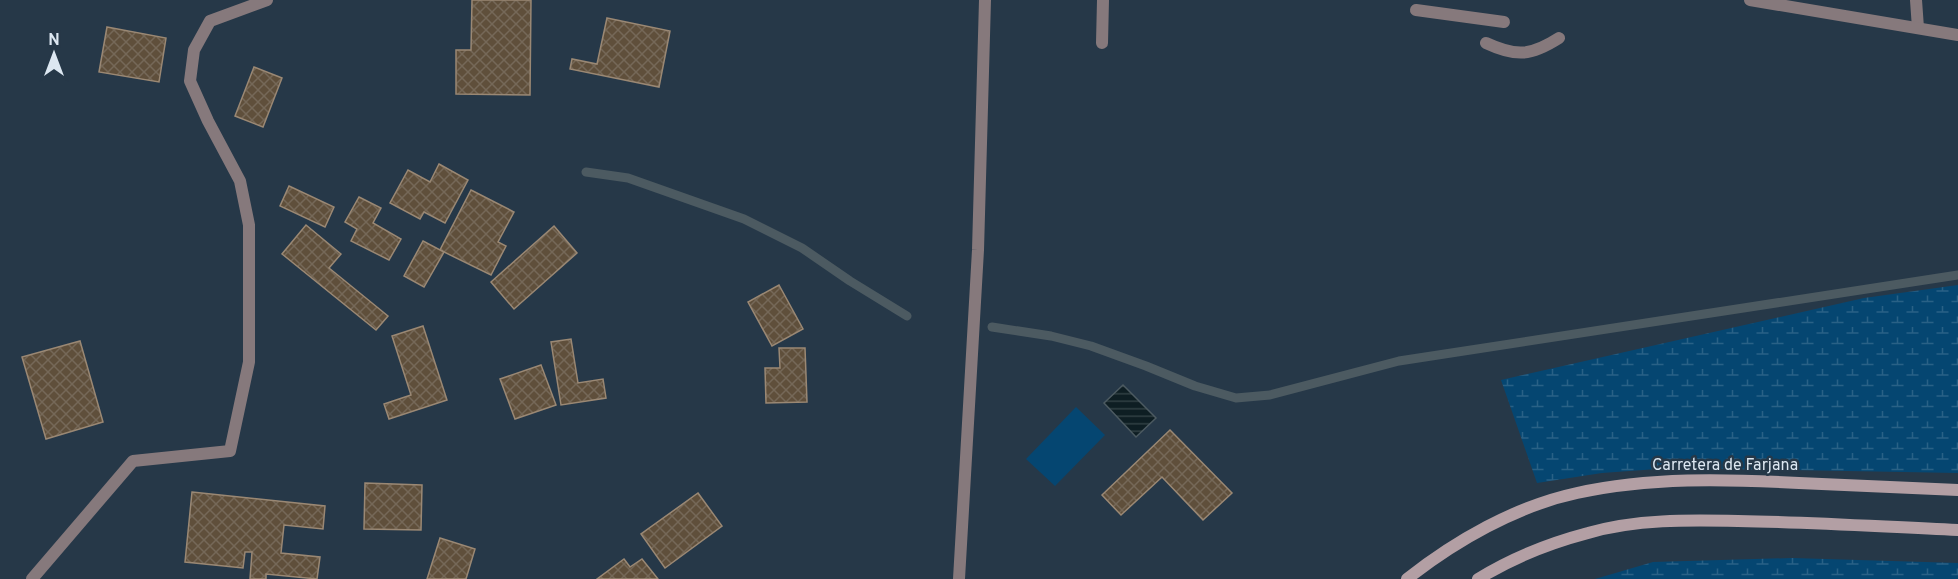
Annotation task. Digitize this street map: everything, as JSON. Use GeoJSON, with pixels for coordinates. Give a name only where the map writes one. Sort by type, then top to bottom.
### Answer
{"type":"FeatureCollection","features":[{"type":"Feature","properties":{"kind":"main road","name":"Carretera de Farjana"},"geometry":{"type":"LineString","coordinates":[[1407,579],[1471,535],[1516,514],[1575,493],[1638,483],[1704,480],[1958,490]]}},
{"type":"Feature","properties":{"kind":"main road"},"geometry":{"type":"LineString","coordinates":[[1478,579],[1540,548],[1589,532],[1640,523],[1778,522],[1958,530]]}},
{"type":"Feature","properties":{"kind":"street"},"geometry":{"type":"LineString","coordinates":[[32,579],[133,461],[230,451],[249,362],[249,225],[240,181],[190,81],[194,50],[210,21],[267,0]]}},
{"type":"Feature","properties":{"kind":"street"},"geometry":{"type":"LineString","coordinates":[[959,579],[978,250],[986,0]]}},
{"type":"Feature","properties":{"kind":"street"},"geometry":{"type":"LineString","coordinates":[[1102,43],[1103,0]]}},
{"type":"Feature","properties":{"kind":"street"},"geometry":{"type":"LineString","coordinates":[[1750,0],[1958,35]]}},
{"type":"Feature","properties":{"kind":"street"},"geometry":{"type":"LineString","coordinates":[[1916,0],[1918,28]]}},
{"type":"Feature","properties":{"kind":"street"},"geometry":{"type":"LineString","coordinates":[[1416,10],[1504,22]]}},
{"type":"Feature","properties":{"kind":"street"},"geometry":{"type":"LineString","coordinates":[[1486,43],[1504,51],[1523,53],[1543,49],[1559,38]]}},
{"type":"Feature","properties":{"kind":"green space"},"geometry":{"type":"Polygon","coordinates":[[[1958,285],[1958,473],[1671,468],[1602,473],[1537,483],[1501,380],[1864,298],[1958,285]]]}},
{"type":"Feature","properties":{"kind":"green space"},"geometry":{"type":"Polygon","coordinates":[[[1076,407],[1105,435],[1055,486],[1026,459],[1076,407]]]}},
{"type":"Feature","properties":{"kind":"green space"},"geometry":{"type":"Polygon","coordinates":[[[1792,558],[1958,563],[1958,579],[1595,579],[1653,562],[1792,558]]]}},
{"type":"Feature","properties":{"kind":"shaded area"},"geometry":{"type":"Polygon","coordinates":[[[1123,385],[1156,418],[1136,437],[1104,403],[1123,385]]]}},
{"type":"Feature","properties":{"kind":"building"},"geometry":{"type":"Polygon","coordinates":[[[472,0],[531,0],[530,95],[456,94],[456,50],[471,50],[472,0]]]}},
{"type":"Feature","properties":{"kind":"building"},"geometry":{"type":"Polygon","coordinates":[[[607,18],[670,31],[659,87],[570,69],[572,59],[597,64],[607,18]]]}},
{"type":"Feature","properties":{"kind":"building"},"geometry":{"type":"Polygon","coordinates":[[[107,27],[166,38],[159,82],[99,72],[107,27]]]}},
{"type":"Feature","properties":{"kind":"building"},"geometry":{"type":"Polygon","coordinates":[[[254,67],[282,78],[263,127],[235,116],[254,67]]]}},
{"type":"Feature","properties":{"kind":"building"},"geometry":{"type":"Polygon","coordinates":[[[439,164],[468,180],[445,223],[424,212],[420,219],[390,203],[408,170],[430,182],[439,164]]]}},
{"type":"Feature","properties":{"kind":"building"},"geometry":{"type":"Polygon","coordinates":[[[289,186],[334,207],[325,227],[280,206],[289,186]]]}},
{"type":"Feature","properties":{"kind":"building"},"geometry":{"type":"Polygon","coordinates":[[[471,190],[514,212],[498,242],[506,246],[491,275],[440,250],[471,190]]]}},
{"type":"Feature","properties":{"kind":"building"},"geometry":{"type":"Polygon","coordinates":[[[359,197],[381,208],[373,223],[401,239],[389,260],[351,241],[357,229],[345,222],[359,197]]]}},
{"type":"Feature","properties":{"kind":"building"},"geometry":{"type":"Polygon","coordinates":[[[306,225],[341,254],[329,268],[388,316],[376,330],[282,254],[306,225]]]}},
{"type":"Feature","properties":{"kind":"building"},"geometry":{"type":"Polygon","coordinates":[[[554,226],[577,253],[514,309],[491,282],[554,226]]]}},
{"type":"Feature","properties":{"kind":"building"},"geometry":{"type":"Polygon","coordinates":[[[423,241],[444,252],[424,287],[404,276],[423,241]]]}},
{"type":"Feature","properties":{"kind":"building"},"geometry":{"type":"Polygon","coordinates":[[[779,285],[803,329],[772,346],[748,302],[779,285]]]}},
{"type":"Feature","properties":{"kind":"building"},"geometry":{"type":"Polygon","coordinates":[[[423,326],[447,400],[389,419],[384,404],[411,395],[392,336],[423,326]]]}},
{"type":"Feature","properties":{"kind":"building"},"geometry":{"type":"Polygon","coordinates":[[[571,339],[578,383],[603,379],[606,398],[561,405],[551,342],[571,339]]]}},
{"type":"Feature","properties":{"kind":"building"},"geometry":{"type":"Polygon","coordinates":[[[80,341],[103,422],[46,439],[22,357],[80,341]]]}},
{"type":"Feature","properties":{"kind":"building"},"geometry":{"type":"Polygon","coordinates":[[[779,348],[805,348],[807,402],[766,403],[765,368],[780,368],[779,348]]]}},
{"type":"Feature","properties":{"kind":"building"},"geometry":{"type":"Polygon","coordinates":[[[541,365],[556,405],[515,419],[500,379],[541,365]]]}},
{"type":"Feature","properties":{"kind":"building"},"geometry":{"type":"Polygon","coordinates":[[[1170,430],[1232,493],[1203,520],[1162,477],[1121,515],[1102,495],[1170,430]]]}},
{"type":"Feature","properties":{"kind":"building"},"geometry":{"type":"Polygon","coordinates":[[[365,483],[422,485],[421,530],[364,529],[365,483]]]}},
{"type":"Feature","properties":{"kind":"building"},"geometry":{"type":"Polygon","coordinates":[[[192,492],[325,506],[323,529],[284,525],[281,553],[320,557],[317,579],[266,574],[266,579],[250,579],[252,552],[245,552],[243,568],[185,562],[192,492]]]}},
{"type":"Feature","properties":{"kind":"building"},"geometry":{"type":"Polygon","coordinates":[[[698,493],[722,526],[665,568],[641,534],[698,493]]]}},
{"type":"Feature","properties":{"kind":"building"},"geometry":{"type":"Polygon","coordinates":[[[440,538],[475,549],[466,579],[427,579],[440,538]]]}},
{"type":"Feature","properties":{"kind":"building"},"geometry":{"type":"Polygon","coordinates":[[[624,559],[630,567],[642,559],[658,579],[597,579],[624,559]]]}},
{"type":"Feature","properties":{"kind":"waterway"},"geometry":{"type":"LineString","coordinates":[[586,172],[628,178],[744,219],[802,248],[907,316]]}},
{"type":"Feature","properties":{"kind":"waterway"},"geometry":{"type":"LineString","coordinates":[[992,327],[1051,336],[1091,346],[1195,386],[1236,398],[1270,395],[1399,361],[1958,275]]}}]}
